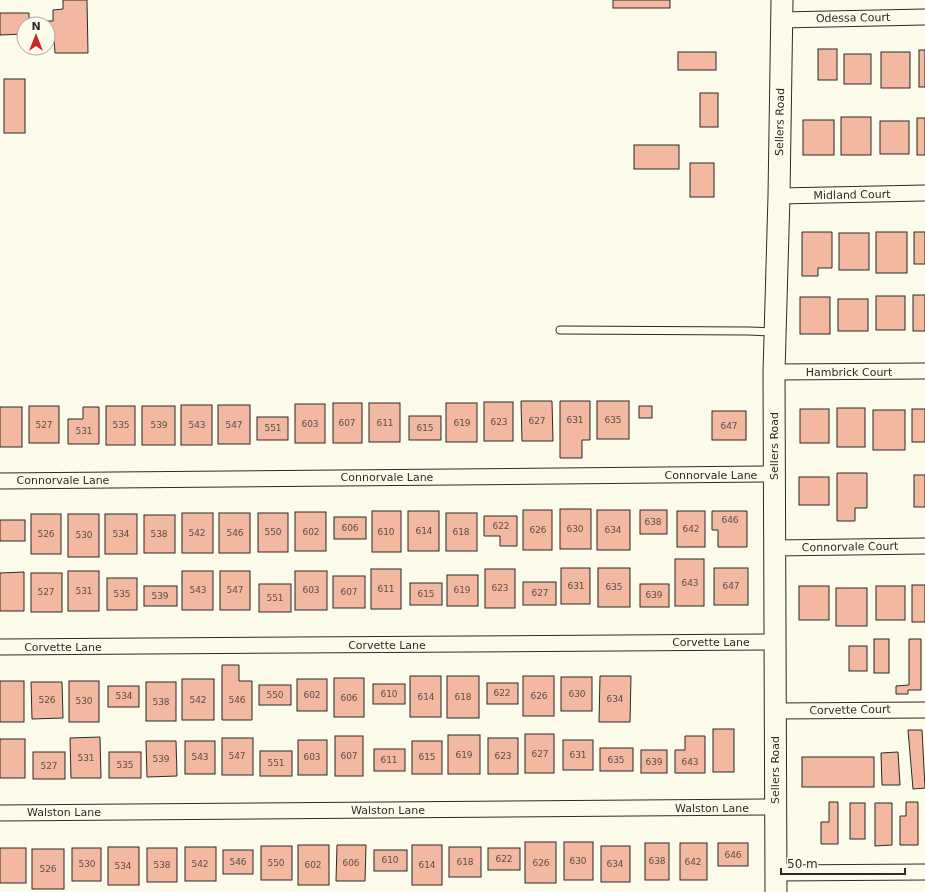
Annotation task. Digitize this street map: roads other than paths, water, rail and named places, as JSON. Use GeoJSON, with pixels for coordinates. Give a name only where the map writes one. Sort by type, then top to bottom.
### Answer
{"type":"FeatureCollection","features":[{"type":"Feature","properties":{"kind":"street","name":"Odessa Court"},"geometry":{"type":"LineString","coordinates":[[782,10],[925,17]]}},
{"type":"Feature","properties":{"kind":"street","name":"Sellers Road"},"geometry":{"type":"LineString","coordinates":[[776,883],[773,474],[782,10]]}},
{"type":"Feature","properties":{"kind":"street","name":"Midland Court"},"geometry":{"type":"LineString","coordinates":[[779,196],[925,193]]}},
{"type":"Feature","properties":{"kind":"street","name":"Hambrick Court"},"geometry":{"type":"LineString","coordinates":[[774,372],[925,371]]}},
{"type":"Feature","properties":{"kind":"street","name":"Connorvale Lane"},"geometry":{"type":"LineString","coordinates":[[0,480],[773,474]]}},
{"type":"Feature","properties":{"kind":"street","name":"Connorvale Court"},"geometry":{"type":"LineString","coordinates":[[774,548],[925,546]]}},
{"type":"Feature","properties":{"kind":"street","name":"Corvette Lane"},"geometry":{"type":"LineString","coordinates":[[0,648],[775,642]]}},
{"type":"Feature","properties":{"kind":"street","name":"Corvette Court"},"geometry":{"type":"LineString","coordinates":[[775,711],[925,710]]}},
{"type":"Feature","properties":{"kind":"street","name":"Walston Lane"},"geometry":{"type":"LineString","coordinates":[[0,813],[776,807]]}},
{"type":"Feature","properties":{"kind":"street"},"geometry":{"type":"LineString","coordinates":[[776,883],[925,872]]}},
{"type":"Feature","properties":{"kind":"lane"},"geometry":{"type":"LineString","coordinates":[[560,330],[741,330],[775,332]]}}]}
